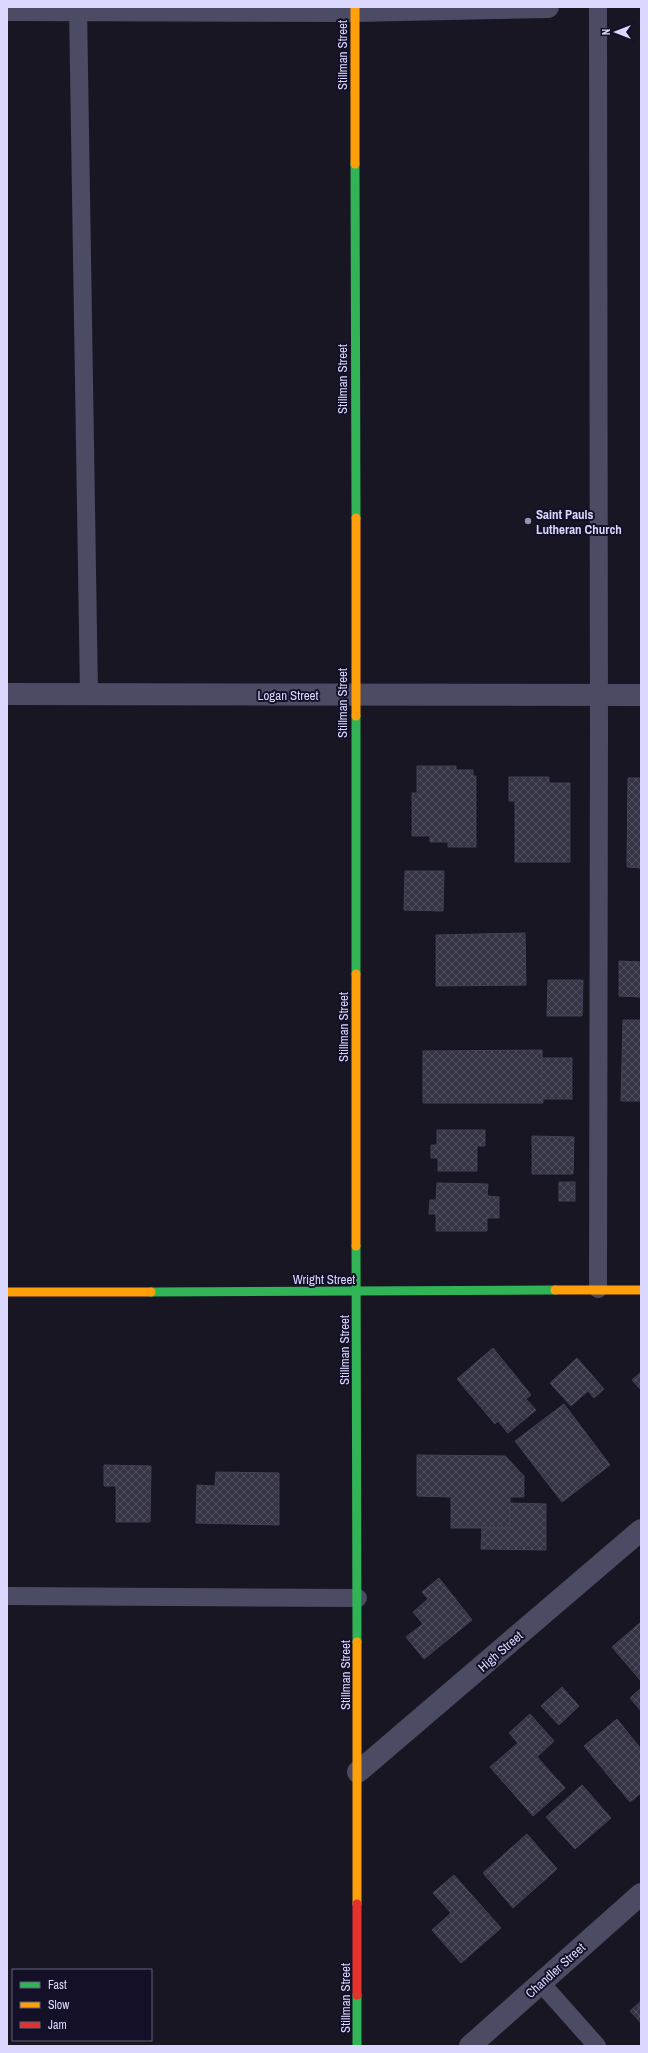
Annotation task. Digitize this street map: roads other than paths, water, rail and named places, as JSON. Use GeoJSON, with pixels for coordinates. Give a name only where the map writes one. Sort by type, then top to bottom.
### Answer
{"type":"FeatureCollection","features":[{"type":"Feature","properties":{"kind":"street"},"geometry":{"type":"LineString","coordinates":[[7,10],[548,7]]}},
{"type":"Feature","properties":{"kind":"street","name":"Stillman Street"},"geometry":{"type":"LineString","coordinates":[[355,9],[358,1292],[357,2046]]}},
{"type":"Feature","properties":{"kind":"street","name":"Logan Street"},"geometry":{"type":"LineString","coordinates":[[7,694],[641,695]]}},
{"type":"Feature","properties":{"kind":"street","name":"Wright Street"},"geometry":{"type":"LineString","coordinates":[[7,1292],[641,1290]]}},
{"type":"Feature","properties":{"kind":"street","name":"High Street"},"geometry":{"type":"LineString","coordinates":[[358,1772],[641,1530]]}},
{"type":"Feature","properties":{"kind":"street","name":"Chandler Street"},"geometry":{"type":"LineString","coordinates":[[470,2046],[641,1894]]}},
{"type":"Feature","properties":{"kind":"lane"},"geometry":{"type":"LineString","coordinates":[[598,7],[598,1289]]}},
{"type":"Feature","properties":{"kind":"lane"},"geometry":{"type":"LineString","coordinates":[[78,9],[89,694]]}},
{"type":"Feature","properties":{"kind":"lane"},"geometry":{"type":"LineString","coordinates":[[7,1596],[358,1598]]}},
{"type":"Feature","properties":{"kind":"lane"},"geometry":{"type":"LineString","coordinates":[[541,1983],[597,2046]]}},
{"type":"Feature","properties":{"kind":"place","name":"Saint Pauls Lutheran Church"},"geometry":{"type":"Point","coordinates":[528,521]}}]}
